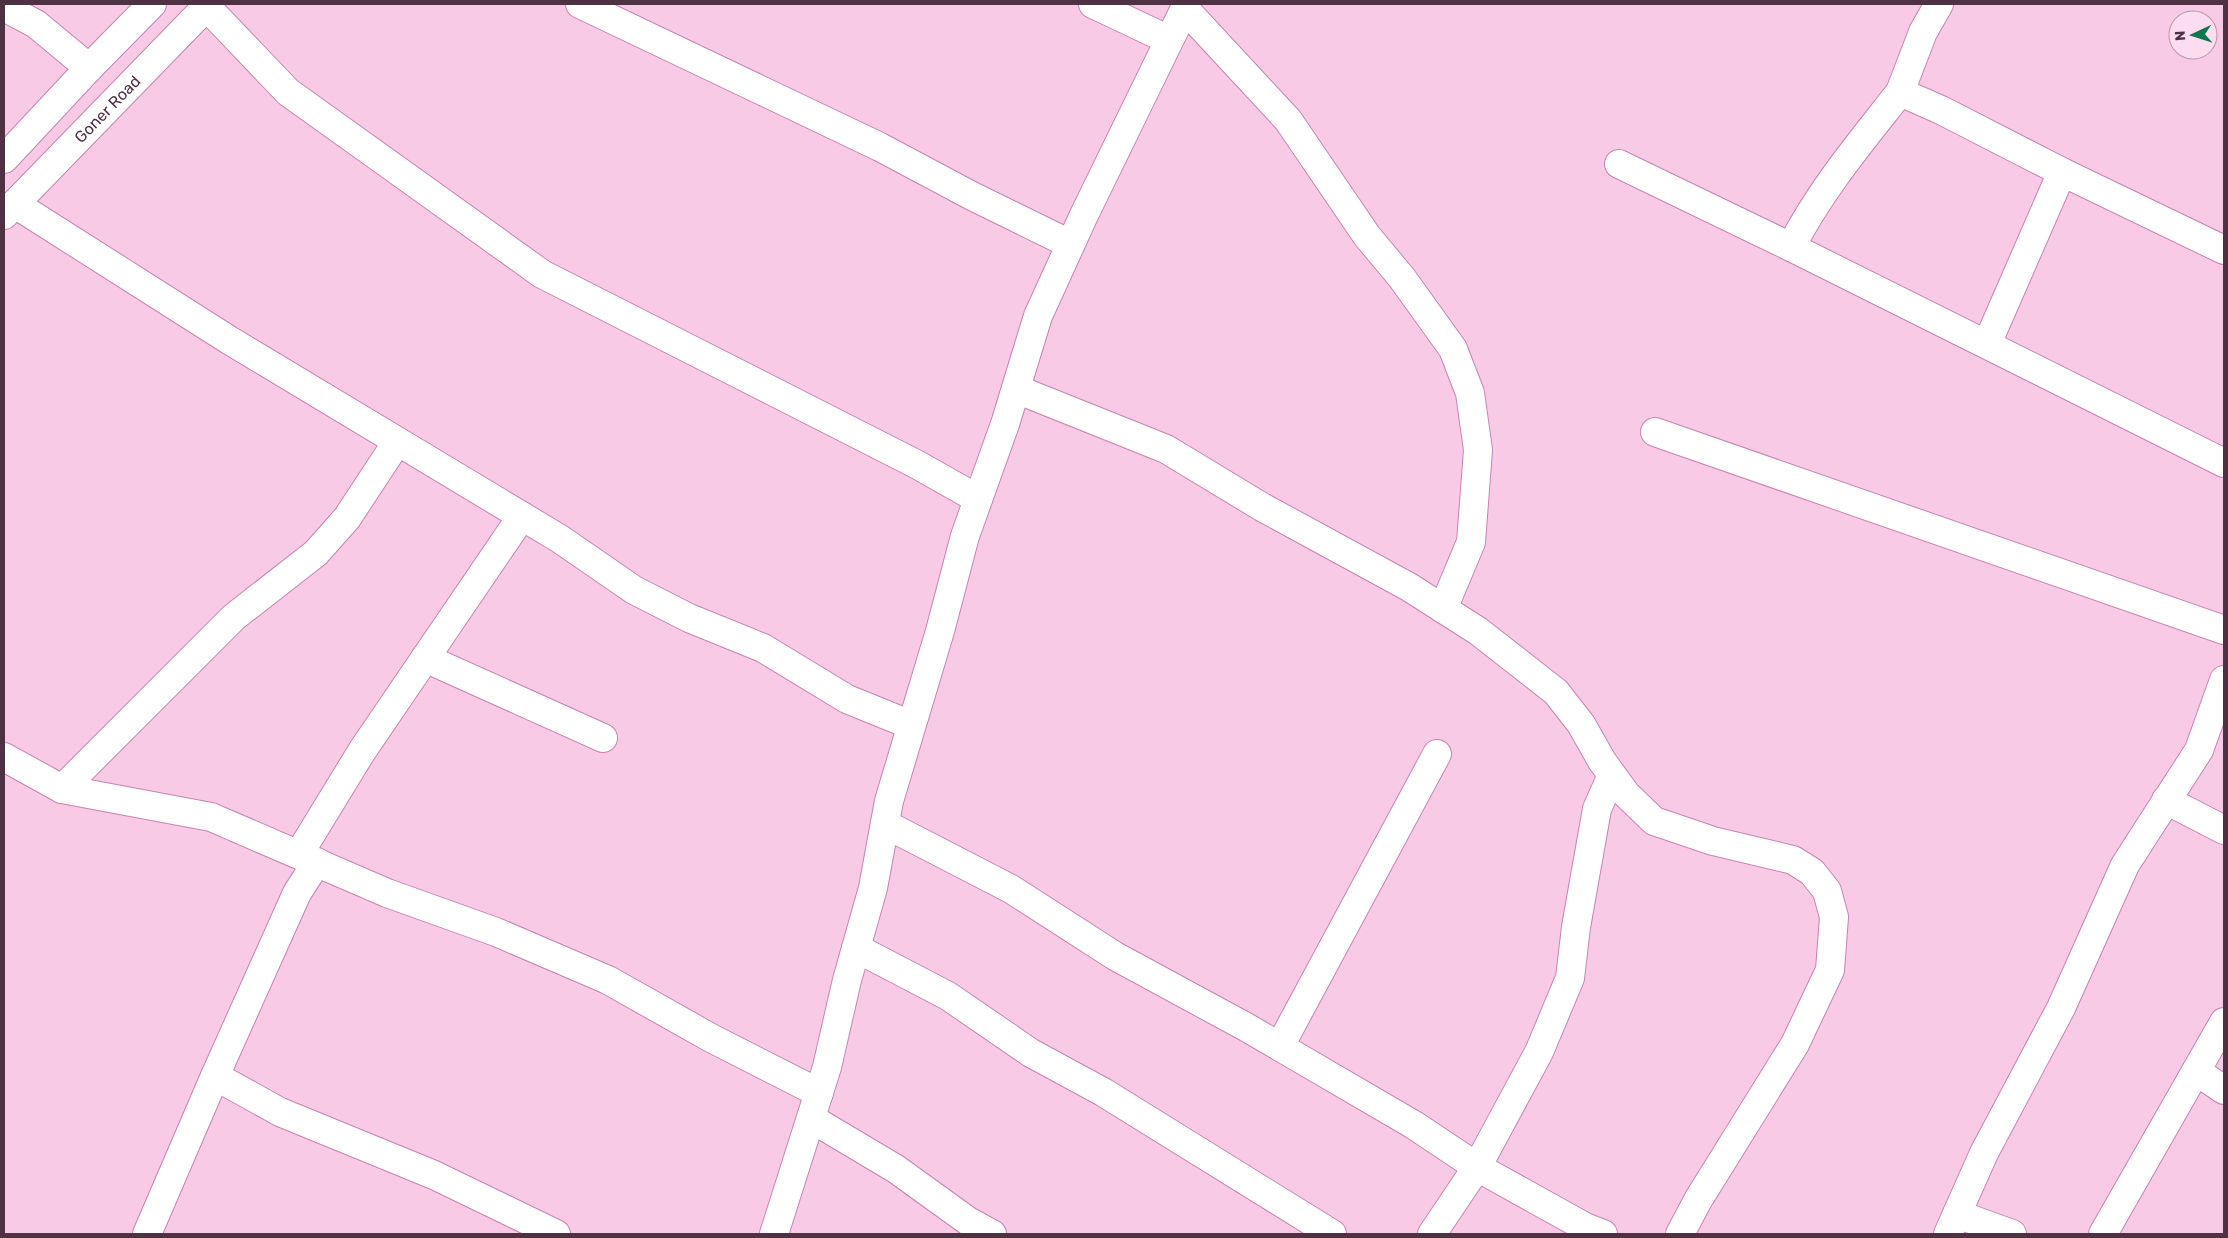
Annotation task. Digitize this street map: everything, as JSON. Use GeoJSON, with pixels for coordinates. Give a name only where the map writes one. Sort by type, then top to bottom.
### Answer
{"type":"FeatureCollection","features":[{"type":"Feature","properties":{"kind":"street"},"geometry":{"type":"LineString","coordinates":[[4,159],[152,4]]}},
{"type":"Feature","properties":{"kind":"street"},"geometry":{"type":"LineString","coordinates":[[580,4],[880,147],[972,196],[1070,244]]}},
{"type":"Feature","properties":{"kind":"street"},"geometry":{"type":"LineString","coordinates":[[1093,4],[1169,40]]}},
{"type":"Feature","properties":{"kind":"street"},"geometry":{"type":"LineString","coordinates":[[1791,247],[1825,188],[1900,92],[1923,32],[1939,4]]}},
{"type":"Feature","properties":{"kind":"street"},"geometry":{"type":"LineString","coordinates":[[207,5],[288,92],[542,274],[916,464],[978,499]]}},
{"type":"Feature","properties":{"kind":"street","name":"Goner Road"},"geometry":{"type":"LineString","coordinates":[[9,209],[207,5]]}},
{"type":"Feature","properties":{"kind":"street"},"geometry":{"type":"LineString","coordinates":[[774,1234],[816,1106],[872,888],[889,801],[940,631],[965,536],[1016,388],[1038,316],[1070,244],[1186,6],[1288,120],[1367,236],[1402,278],[1453,349],[1470,393],[1478,450],[1471,542],[1443,609]]}},
{"type":"Feature","properties":{"kind":"street"},"geometry":{"type":"LineString","coordinates":[[4,7],[36,24],[89,68]]}},
{"type":"Feature","properties":{"kind":"street"},"geometry":{"type":"LineString","coordinates":[[1900,92],[1941,110],[2062,172],[2224,250]]}},
{"type":"Feature","properties":{"kind":"street"},"geometry":{"type":"LineString","coordinates":[[1619,164],[1791,247],[2224,463]]}},
{"type":"Feature","properties":{"kind":"street"},"geometry":{"type":"LineString","coordinates":[[1987,344],[2062,172]]}},
{"type":"Feature","properties":{"kind":"street"},"geometry":{"type":"LineString","coordinates":[[9,209],[560,539],[634,590],[689,618],[763,648],[847,699],[911,725]]}},
{"type":"Feature","properties":{"kind":"street"},"geometry":{"type":"LineString","coordinates":[[1016,388],[1166,448],[1262,507],[1409,587],[1478,631],[1556,692],[1581,724],[1612,775],[1626,794],[1654,821],[1713,841],[1793,860],[1812,872],[1827,891],[1834,917],[1830,970],[1795,1044],[1698,1200],[1680,1234]]}},
{"type":"Feature","properties":{"kind":"street"},"geometry":{"type":"LineString","coordinates":[[1655,432],[2224,630]]}},
{"type":"Feature","properties":{"kind":"street"},"geometry":{"type":"LineString","coordinates":[[62,788],[234,617],[316,552],[347,518],[397,442]]}},
{"type":"Feature","properties":{"kind":"street"},"geometry":{"type":"LineString","coordinates":[[147,1234],[215,1076],[297,894],[308,858],[362,751],[522,516]]}},
{"type":"Feature","properties":{"kind":"street"},"geometry":{"type":"LineString","coordinates":[[425,658],[603,738]]}},
{"type":"Feature","properties":{"kind":"street"},"geometry":{"type":"LineString","coordinates":[[2012,1234],[1952,1224],[1984,1153],[2061,1008],[2125,865],[2199,750],[2224,680]]}},
{"type":"Feature","properties":{"kind":"street"},"geometry":{"type":"LineString","coordinates":[[1280,1046],[1437,754]]}},
{"type":"Feature","properties":{"kind":"street"},"geometry":{"type":"LineString","coordinates":[[4,757],[62,788],[211,817],[387,893],[496,932],[608,980],[711,1038],[816,1106],[896,1169],[968,1221],[992,1234]]}},
{"type":"Feature","properties":{"kind":"street"},"geometry":{"type":"LineString","coordinates":[[1432,1234],[1477,1166],[1539,1052],[1570,978],[1576,927],[1597,809],[1612,775]]}},
{"type":"Feature","properties":{"kind":"street"},"geometry":{"type":"LineString","coordinates":[[2166,800],[2224,830]]}},
{"type":"Feature","properties":{"kind":"street"},"geometry":{"type":"LineString","coordinates":[[885,824],[1011,889],[1115,956],[1280,1046],[1414,1125],[1477,1166],[1585,1227],[1603,1234]]}},
{"type":"Feature","properties":{"kind":"street"},"geometry":{"type":"LineString","coordinates":[[856,948],[948,996],[1031,1052],[1103,1092],[1332,1234]]}},
{"type":"Feature","properties":{"kind":"street"},"geometry":{"type":"LineString","coordinates":[[2103,1234],[2224,1022]]}},
{"type":"Feature","properties":{"kind":"street"},"geometry":{"type":"LineString","coordinates":[[2196,1071],[2224,1090]]}},
{"type":"Feature","properties":{"kind":"street"},"geometry":{"type":"LineString","coordinates":[[215,1076],[280,1112],[434,1175],[556,1234]]}}]}
